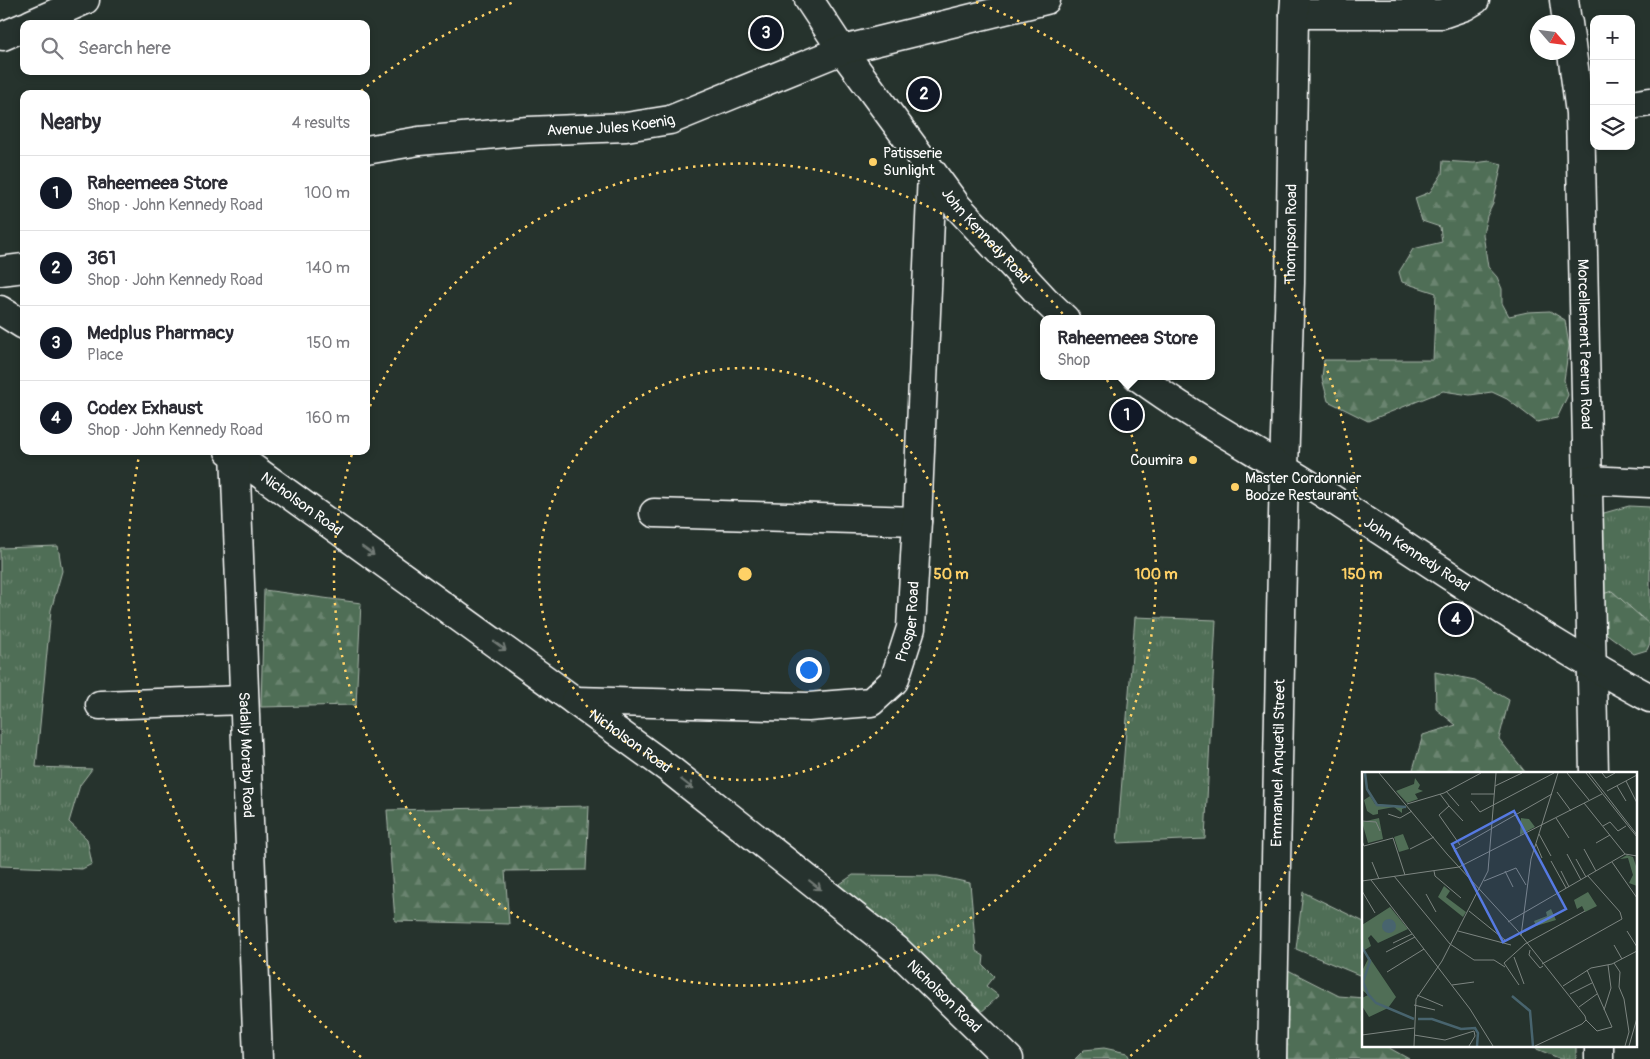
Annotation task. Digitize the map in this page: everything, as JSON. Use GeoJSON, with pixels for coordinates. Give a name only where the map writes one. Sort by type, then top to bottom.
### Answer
{"type":"FeatureCollection","features":[{"type":"Feature","properties":{"kind":"street"},"geometry":{"type":"LineString","coordinates":[[40,20],[85,0]]}},
{"type":"Feature","properties":{"kind":"street","name":"John Kennedy Road"},"geometry":{"type":"LineString","coordinates":[[809,0],[842,50],[957,206],[1046,302],[1061,315]]}},
{"type":"Feature","properties":{"kind":"street","name":"Avenue Jules Koenig"},"geometry":{"type":"LineString","coordinates":[[370,149],[419,141],[528,132],[626,127],[670,120],[842,50],[1046,0]]}},
{"type":"Feature","properties":{"kind":"street"},"geometry":{"type":"LineString","coordinates":[[1295,7],[1442,14],[1465,6],[1475,0]]}},
{"type":"Feature","properties":{"kind":"street","name":"Morcellement Peerun Road"},"geometry":{"type":"LineString","coordinates":[[1564,0],[1566,15]]}},
{"type":"Feature","properties":{"kind":"street","name":"Thompson Road"},"geometry":{"type":"LineString","coordinates":[[1284,468],[1290,283],[1295,7]]}},
{"type":"Feature","properties":{"kind":"street","name":"Morcellement Peerun Road"},"geometry":{"type":"LineString","coordinates":[[1575,59],[1587,112],[1587,480],[1594,772]]}},
{"type":"Feature","properties":{"kind":"street"},"geometry":{"type":"LineString","coordinates":[[1635,104],[1650,102]]}},
{"type":"Feature","properties":{"kind":"street","name":"Prosper Road"},"geometry":{"type":"LineString","coordinates":[[575,700],[808,707],[872,702],[894,681],[911,628],[932,173]]}},
{"type":"Feature","properties":{"kind":"street"},"geometry":{"type":"LineString","coordinates":[[0,271],[20,268]]}},
{"type":"Feature","properties":{"kind":"street"},"geometry":{"type":"LineString","coordinates":[[0,310],[20,322]]}},
{"type":"Feature","properties":{"kind":"street","name":"John Kennedy Road"},"geometry":{"type":"LineString","coordinates":[[1142,380],[1169,400],[1284,468],[1592,666],[1650,698]]}},
{"type":"Feature","properties":{"kind":"street","name":"Sadally Moraby Road"},"geometry":{"type":"LineString","coordinates":[[233,455],[258,1059]]}},
{"type":"Feature","properties":{"kind":"street","name":"Nicholson Road"},"geometry":{"type":"LineString","coordinates":[[237,455],[669,769],[897,950],[1009,1059]]}},
{"type":"Feature","properties":{"kind":"street","name":"Emmanuel Anquetil Street"},"geometry":{"type":"LineString","coordinates":[[1272,1059],[1284,468]]}},
{"type":"Feature","properties":{"kind":"street"},"geometry":{"type":"LineString","coordinates":[[1587,480],[1650,483]]}},
{"type":"Feature","properties":{"kind":"street"},"geometry":{"type":"LineString","coordinates":[[654,513],[917,521]]}},
{"type":"Feature","properties":{"kind":"street"},"geometry":{"type":"LineString","coordinates":[[100,705],[244,700]]}},
{"type":"Feature","properties":{"kind":"street"},"geometry":{"type":"LineString","coordinates":[[1599,1046],[1599,1059]]}},
{"type":"Feature","properties":{"kind":"green space"},"geometry":{"type":"Polygon","coordinates":[[[1443,161],[1474,163],[1490,161],[1502,164],[1493,204],[1487,216],[1483,234],[1488,267],[1497,277],[1502,289],[1502,303],[1509,316],[1528,312],[1550,311],[1565,320],[1569,346],[1564,380],[1568,395],[1557,418],[1537,422],[1507,399],[1492,392],[1470,395],[1443,391],[1368,421],[1328,401],[1322,378],[1324,360],[1433,360],[1436,293],[1402,282],[1399,272],[1413,249],[1442,242],[1440,227],[1422,221],[1415,198],[1430,192],[1442,174],[1443,161]]]}},
{"type":"Feature","properties":{"kind":"green space"},"geometry":{"type":"Polygon","coordinates":[[[1629,506],[1650,507],[1650,643],[1602,601],[1593,524],[1604,513],[1629,506]]]}},
{"type":"Feature","properties":{"kind":"green space"},"geometry":{"type":"Polygon","coordinates":[[[58,546],[62,571],[51,610],[36,767],[92,769],[80,785],[69,822],[87,839],[92,864],[82,869],[0,866],[0,548],[58,546]]]}},
{"type":"Feature","properties":{"kind":"green space"},"geometry":{"type":"Polygon","coordinates":[[[264,590],[361,603],[356,705],[261,707],[264,590]]]}},
{"type":"Feature","properties":{"kind":"green space"},"geometry":{"type":"Polygon","coordinates":[[[1612,591],[1650,625],[1650,643],[1647,650],[1634,654],[1596,626],[1597,596],[1612,591]]]}},
{"type":"Feature","properties":{"kind":"green space"},"geometry":{"type":"Polygon","coordinates":[[[1135,617],[1216,620],[1205,839],[1117,843],[1135,617]]]}},
{"type":"Feature","properties":{"kind":"green space"},"geometry":{"type":"Polygon","coordinates":[[[1435,672],[1475,680],[1509,700],[1499,739],[1525,772],[1412,772],[1423,735],[1456,725],[1436,709],[1435,672]]]}},
{"type":"Feature","properties":{"kind":"green space"},"geometry":{"type":"Polygon","coordinates":[[[589,806],[586,870],[505,871],[509,924],[395,921],[387,810],[589,806]]]}},
{"type":"Feature","properties":{"kind":"green space"},"geometry":{"type":"Polygon","coordinates":[[[853,875],[938,876],[970,883],[976,951],[984,956],[983,965],[994,976],[986,986],[999,996],[979,1014],[831,890],[853,875]]]}},
{"type":"Feature","properties":{"kind":"green space"},"geometry":{"type":"Polygon","coordinates":[[[1303,892],[1362,921],[1362,976],[1296,949],[1303,892]]]}},
{"type":"Feature","properties":{"kind":"green space"},"geometry":{"type":"Polygon","coordinates":[[[1286,969],[1339,996],[1362,998],[1362,1046],[1386,1046],[1409,1059],[1287,1059],[1286,969]]]}},
{"type":"Feature","properties":{"kind":"green space"},"geometry":{"type":"Polygon","coordinates":[[[1529,1046],[1576,1046],[1576,1059],[1561,1059],[1529,1046]]]}},
{"type":"Feature","properties":{"kind":"green space"},"geometry":{"type":"Polygon","coordinates":[[[1104,1048],[1127,1053],[1130,1059],[1075,1059],[1084,1050],[1104,1048]]]}},
{"type":"Feature","properties":{"kind":"place","name":"Medplus Pharmacy"},"geometry":{"type":"Point","coordinates":[766,33]}},
{"type":"Feature","properties":{"kind":"place","name":"361"},"geometry":{"type":"Point","coordinates":[924,94]}},
{"type":"Feature","properties":{"kind":"place","name":"Patisserie Sunlight"},"geometry":{"type":"Point","coordinates":[873,162]}},
{"type":"Feature","properties":{"kind":"place","name":"Raheemeea Store"},"geometry":{"type":"Point","coordinates":[1127,415]}},
{"type":"Feature","properties":{"kind":"place","name":"Coumira"},"geometry":{"type":"Point","coordinates":[1193,460]}},
{"type":"Feature","properties":{"kind":"place","name":"Master Cordonnier Booze Restaurant"},"geometry":{"type":"Point","coordinates":[1235,487]}},
{"type":"Feature","properties":{"kind":"place","name":"Codex Exhaust"},"geometry":{"type":"Point","coordinates":[1456,619]}}]}
